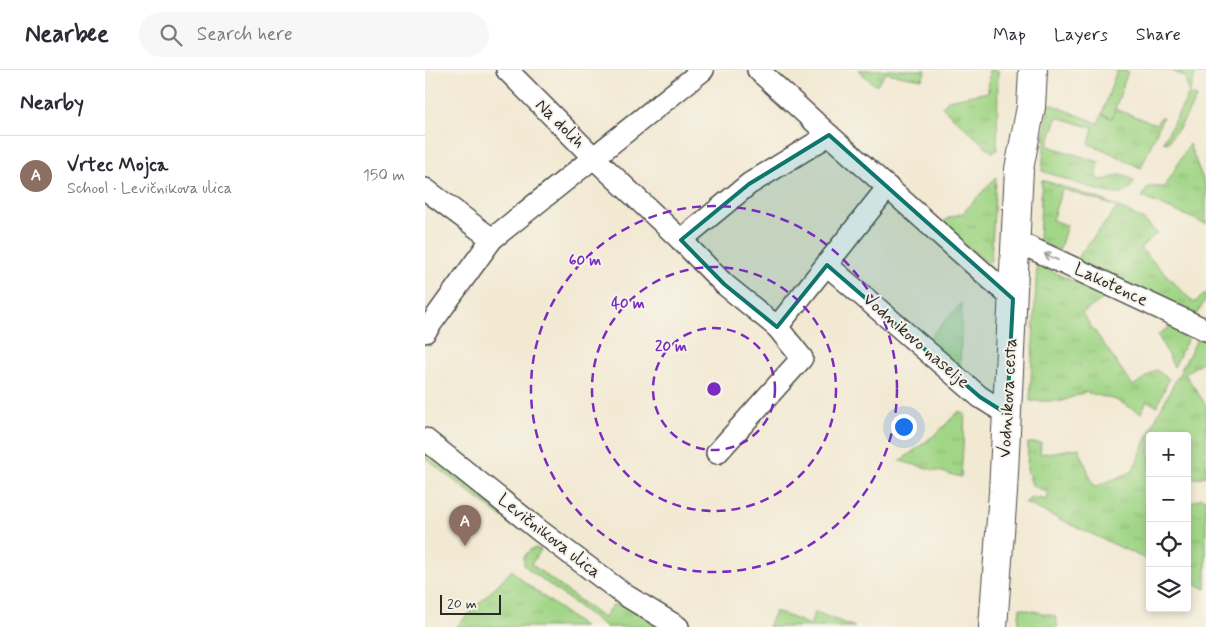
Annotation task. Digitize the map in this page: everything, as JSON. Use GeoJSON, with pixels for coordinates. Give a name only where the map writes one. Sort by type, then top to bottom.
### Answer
{"type":"FeatureCollection","features":[{"type":"Feature","properties":{"kind":"street","name":"Na dolih"},"geometry":{"type":"LineString","coordinates":[[507,70],[593,157]]}},
{"type":"Feature","properties":{"kind":"street"},"geometry":{"type":"LineString","coordinates":[[425,332],[493,239],[703,70]]}},
{"type":"Feature","properties":{"kind":"street"},"geometry":{"type":"LineString","coordinates":[[758,70],[1013,299]]}},
{"type":"Feature","properties":{"kind":"street","name":"Vodnikova cesta"},"geometry":{"type":"LineString","coordinates":[[993,627],[998,576],[1019,169],[1014,110],[1015,70]]}},
{"type":"Feature","properties":{"kind":"street","name":"Vodnikova cesta"},"geometry":{"type":"LineString","coordinates":[[1019,169],[1031,107],[1033,70]]}},
{"type":"Feature","properties":{"kind":"street"},"geometry":{"type":"LineString","coordinates":[[681,240],[749,184],[829,135]]}},
{"type":"Feature","properties":{"kind":"street"},"geometry":{"type":"LineString","coordinates":[[593,157],[681,240],[724,284],[777,327],[802,358],[717,453]]}},
{"type":"Feature","properties":{"kind":"street"},"geometry":{"type":"LineString","coordinates":[[777,327],[888,188]]}},
{"type":"Feature","properties":{"kind":"street"},"geometry":{"type":"LineString","coordinates":[[425,189],[493,239]]}},
{"type":"Feature","properties":{"kind":"street","name":"Lakotence"},"geometry":{"type":"LineString","coordinates":[[1016,241],[1206,330]]}},
{"type":"Feature","properties":{"kind":"street","name":"Vodnikovo naselje"},"geometry":{"type":"LineString","coordinates":[[827,265],[980,397],[1007,414]]}},
{"type":"Feature","properties":{"kind":"street","name":"Levičnikova ulica"},"geometry":{"type":"LineString","coordinates":[[425,439],[540,531],[625,595],[677,627]]}},
{"type":"Feature","properties":{"kind":"highlighted area"},"geometry":{"type":"Polygon","coordinates":[[[829,135],[1013,299],[1007,414],[980,397],[827,265],[777,327],[724,284],[681,240],[749,184],[829,135]]]}},
{"type":"Feature","properties":{"kind":"green space"},"geometry":{"type":"Polygon","coordinates":[[[858,70],[926,70],[922,79],[886,73],[876,86],[858,70]]]}},
{"type":"Feature","properties":{"kind":"green space"},"geometry":{"type":"Polygon","coordinates":[[[989,70],[998,70],[997,150],[992,152],[942,107],[948,100],[988,92],[989,70]]]}},
{"type":"Feature","properties":{"kind":"green space"},"geometry":{"type":"Polygon","coordinates":[[[1117,70],[1128,71],[1112,118],[1102,114],[1117,70]]]}},
{"type":"Feature","properties":{"kind":"green space"},"geometry":{"type":"Polygon","coordinates":[[[1171,70],[1197,70],[1189,94],[1185,77],[1171,70]]]}},
{"type":"Feature","properties":{"kind":"green space"},"geometry":{"type":"Polygon","coordinates":[[[1189,94],[1197,97],[1179,129],[1173,134],[1168,143],[1163,142],[1189,94]]]}},
{"type":"Feature","properties":{"kind":"green space"},"geometry":{"type":"Polygon","coordinates":[[[1048,103],[1098,123],[1102,114],[1112,118],[1115,109],[1156,124],[1163,117],[1141,168],[1089,144],[1093,128],[1057,117],[1048,146],[1099,162],[1096,179],[1104,180],[1122,174],[1134,181],[1127,191],[1121,194],[1105,192],[1042,171],[1048,103]]]}},
{"type":"Feature","properties":{"kind":"green space"},"geometry":{"type":"Polygon","coordinates":[[[1189,144],[1206,187],[1206,224],[1142,197],[1148,187],[1165,187],[1189,144]]]}},
{"type":"Feature","properties":{"kind":"green space"},"geometry":{"type":"Polygon","coordinates":[[[996,177],[991,261],[987,262],[938,227],[948,218],[963,213],[996,177]]]}},
{"type":"Feature","properties":{"kind":"green space"},"geometry":{"type":"Polygon","coordinates":[[[1042,180],[1116,206],[1062,189],[1052,220],[1067,225],[1059,251],[1039,241],[1042,180]]]}},
{"type":"Feature","properties":{"kind":"green space"},"geometry":{"type":"Polygon","coordinates":[[[1118,207],[1144,220],[1157,233],[1140,248],[1194,303],[1206,293],[1206,299],[1195,317],[1076,259],[1118,207]]]}},
{"type":"Feature","properties":{"kind":"green space"},"geometry":{"type":"Polygon","coordinates":[[[1037,264],[1106,297],[1082,313],[1133,386],[1156,370],[1169,379],[1157,406],[1147,401],[1141,413],[1116,400],[1085,392],[1062,401],[1030,401],[1037,264]]]}},
{"type":"Feature","properties":{"kind":"green space"},"geometry":{"type":"Polygon","coordinates":[[[962,303],[960,371],[926,341],[962,303]]]}},
{"type":"Feature","properties":{"kind":"green space"},"geometry":{"type":"Polygon","coordinates":[[[1176,322],[1191,332],[1174,367],[1158,335],[1176,322]]]}},
{"type":"Feature","properties":{"kind":"green space"},"geometry":{"type":"Polygon","coordinates":[[[1200,334],[1206,337],[1206,359],[1185,374],[1206,405],[1206,476],[1193,479],[1191,475],[1191,432],[1150,432],[1200,334]]]}},
{"type":"Feature","properties":{"kind":"green space"},"geometry":{"type":"Polygon","coordinates":[[[959,411],[965,414],[961,477],[900,461],[936,434],[959,411]]]}},
{"type":"Feature","properties":{"kind":"green space"},"geometry":{"type":"Polygon","coordinates":[[[1146,441],[1146,559],[1025,503],[1032,497],[1047,500],[1048,493],[1032,485],[1027,470],[1028,443],[1041,443],[1040,454],[1079,448],[1094,487],[1132,472],[1146,441]]]}},
{"type":"Feature","properties":{"kind":"green space"},"geometry":{"type":"Polygon","coordinates":[[[425,451],[505,516],[503,518],[425,458],[425,451]]]}},
{"type":"Feature","properties":{"kind":"green space"},"geometry":{"type":"Polygon","coordinates":[[[1201,498],[1206,499],[1206,589],[1191,582],[1191,502],[1201,498]]]}},
{"type":"Feature","properties":{"kind":"green space"},"geometry":{"type":"Polygon","coordinates":[[[536,548],[541,550],[531,564],[603,618],[613,605],[621,603],[661,627],[606,627],[524,565],[524,557],[530,550],[536,548]]]}},
{"type":"Feature","properties":{"kind":"green space"},"geometry":{"type":"Polygon","coordinates":[[[512,570],[523,581],[584,627],[456,627],[512,570]]]}},
{"type":"Feature","properties":{"kind":"green space"},"geometry":{"type":"Polygon","coordinates":[[[1020,608],[1055,616],[1058,627],[1018,627],[1020,608]]]}},
{"type":"Feature","properties":{"kind":"green space"},"geometry":{"type":"Polygon","coordinates":[[[775,611],[810,625],[815,612],[855,627],[768,627],[775,611]]]}},
{"type":"Feature","properties":{"kind":"place","name":"Vrtec Mojca"},"geometry":{"type":"Point","coordinates":[465,546]}}]}
